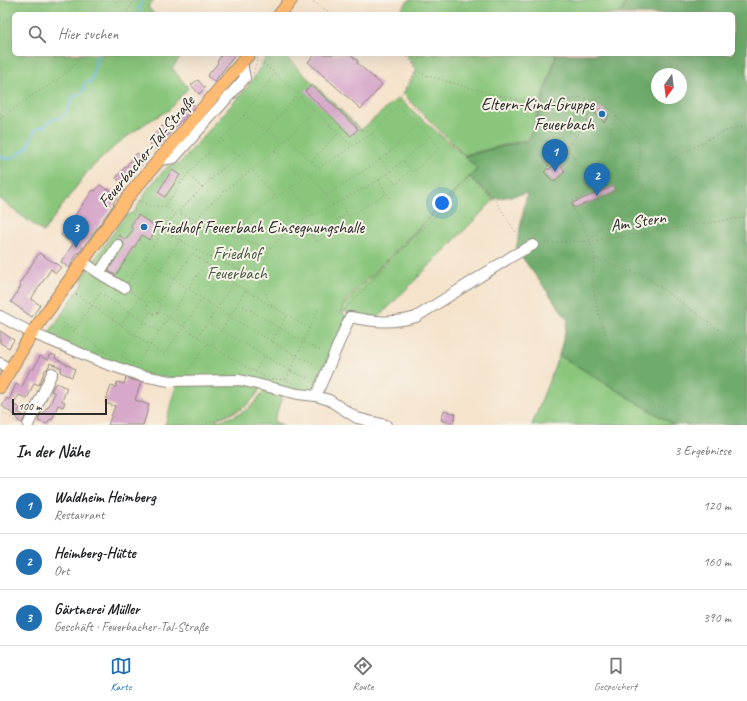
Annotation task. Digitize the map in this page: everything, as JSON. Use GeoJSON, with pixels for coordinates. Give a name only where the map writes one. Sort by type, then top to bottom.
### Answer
{"type":"FeatureCollection","features":[{"type":"Feature","properties":{"kind":"main road"},"geometry":{"type":"LineString","coordinates":[[282,12],[291,0]]}},
{"type":"Feature","properties":{"kind":"main road","name":"Feuerbacher-Tal-Straße"},"geometry":{"type":"LineString","coordinates":[[0,387],[32,333],[131,193],[250,59]]}},
{"type":"Feature","properties":{"kind":"street"},"geometry":{"type":"LineString","coordinates":[[159,160],[174,158],[245,78],[250,59]]}},
{"type":"Feature","properties":{"kind":"street"},"geometry":{"type":"LineString","coordinates":[[99,273],[118,245]]}},
{"type":"Feature","properties":{"kind":"street"},"geometry":{"type":"LineString","coordinates":[[316,396],[350,316],[376,322],[401,321],[416,317],[529,247]]}},
{"type":"Feature","properties":{"kind":"street"},"geometry":{"type":"LineString","coordinates":[[82,261],[124,288]]}},
{"type":"Feature","properties":{"kind":"street"},"geometry":{"type":"LineString","coordinates":[[0,316],[32,333],[104,363],[139,375],[169,381],[240,380],[329,400],[357,418],[386,425]]}},
{"type":"Feature","properties":{"kind":"street"},"geometry":{"type":"LineString","coordinates":[[0,363],[10,370]]}},
{"type":"Feature","properties":{"kind":"street"},"geometry":{"type":"LineString","coordinates":[[28,425],[52,373]]}},
{"type":"Feature","properties":{"kind":"path"},"geometry":{"type":"LineString","coordinates":[[14,12],[25,0]]}},
{"type":"Feature","properties":{"kind":"path"},"geometry":{"type":"LineString","coordinates":[[126,12],[135,0]]}},
{"type":"Feature","properties":{"kind":"path"},"geometry":{"type":"LineString","coordinates":[[310,0],[330,12]]}},
{"type":"Feature","properties":{"kind":"path"},"geometry":{"type":"LineString","coordinates":[[457,12],[466,0]]}},
{"type":"Feature","properties":{"kind":"path"},"geometry":{"type":"LineString","coordinates":[[680,0],[710,12]]}},
{"type":"Feature","properties":{"kind":"path"},"geometry":{"type":"LineString","coordinates":[[695,6],[696,0]]}},
{"type":"Feature","properties":{"kind":"path"},"geometry":{"type":"LineString","coordinates":[[0,25],[12,15]]}},
{"type":"Feature","properties":{"kind":"path"},"geometry":{"type":"LineString","coordinates":[[735,23],[747,28]]}},
{"type":"Feature","properties":{"kind":"path"},"geometry":{"type":"LineString","coordinates":[[0,120],[31,96],[51,84],[69,70],[82,56]]}},
{"type":"Feature","properties":{"kind":"path"},"geometry":{"type":"LineString","coordinates":[[407,56],[416,71],[428,76],[489,93],[547,106],[582,97],[596,101],[609,108],[638,139],[640,157],[638,176],[643,187]]}},
{"type":"Feature","properties":{"kind":"path"},"geometry":{"type":"LineString","coordinates":[[413,64],[422,56]]}},
{"type":"Feature","properties":{"kind":"path"},"geometry":{"type":"LineString","coordinates":[[250,59],[275,73],[352,146]]}},
{"type":"Feature","properties":{"kind":"path"},"geometry":{"type":"LineString","coordinates":[[245,78],[253,73],[250,59]]}},
{"type":"Feature","properties":{"kind":"path"},"geometry":{"type":"LineString","coordinates":[[235,236],[243,224],[265,204],[372,134],[398,106],[401,94],[416,71]]}},
{"type":"Feature","properties":{"kind":"path"},"geometry":{"type":"LineString","coordinates":[[165,206],[188,174],[244,115],[275,73]]}},
{"type":"Feature","properties":{"kind":"path"},"geometry":{"type":"LineString","coordinates":[[350,316],[344,310],[481,169],[401,94]]}},
{"type":"Feature","properties":{"kind":"path"},"geometry":{"type":"LineString","coordinates":[[148,303],[124,288],[171,219],[216,174],[266,132],[298,95]]}},
{"type":"Feature","properties":{"kind":"path"},"geometry":{"type":"LineString","coordinates":[[547,166],[566,148],[586,125],[593,105],[596,101]]}},
{"type":"Feature","properties":{"kind":"path"},"geometry":{"type":"LineString","coordinates":[[387,173],[396,184],[411,170],[413,172],[440,148],[418,124],[398,106]]}},
{"type":"Feature","properties":{"kind":"path"},"geometry":{"type":"LineString","coordinates":[[121,325],[180,240],[208,206],[222,192],[252,170],[288,138],[314,110]]}},
{"type":"Feature","properties":{"kind":"path"},"geometry":{"type":"LineString","coordinates":[[244,115],[266,132]]}},
{"type":"Feature","properties":{"kind":"path"},"geometry":{"type":"LineString","coordinates":[[597,187],[605,152],[609,142],[612,124],[617,116]]}},
{"type":"Feature","properties":{"kind":"path"},"geometry":{"type":"LineString","coordinates":[[326,196],[390,152],[418,124]]}},
{"type":"Feature","properties":{"kind":"path"},"geometry":{"type":"LineString","coordinates":[[590,241],[607,221],[674,158],[720,133],[747,124]]}},
{"type":"Feature","properties":{"kind":"path"},"geometry":{"type":"LineString","coordinates":[[268,129],[283,142]]}},
{"type":"Feature","properties":{"kind":"path"},"geometry":{"type":"LineString","coordinates":[[312,162],[338,133]]}},
{"type":"Feature","properties":{"kind":"path"},"geometry":{"type":"LineString","coordinates":[[372,134],[390,152]]}},
{"type":"Feature","properties":{"kind":"path"},"geometry":{"type":"LineString","coordinates":[[272,306],[258,275],[270,249],[290,228],[379,180],[430,137]]}},
{"type":"Feature","properties":{"kind":"path"},"geometry":{"type":"LineString","coordinates":[[288,138],[318,168]]}},
{"type":"Feature","properties":{"kind":"path"},"geometry":{"type":"LineString","coordinates":[[221,140],[238,156]]}},
{"type":"Feature","properties":{"kind":"path"},"geometry":{"type":"LineString","coordinates":[[566,148],[597,187]]}},
{"type":"Feature","properties":{"kind":"path"},"geometry":{"type":"LineString","coordinates":[[274,150],[303,178]]}},
{"type":"Feature","properties":{"kind":"path"},"geometry":{"type":"LineString","coordinates":[[380,159],[390,171]]}},
{"type":"Feature","properties":{"kind":"path"},"geometry":{"type":"LineString","coordinates":[[403,161],[411,170]]}},
{"type":"Feature","properties":{"kind":"path"},"geometry":{"type":"LineString","coordinates":[[252,170],[275,197]]}},
{"type":"Feature","properties":{"kind":"path"},"geometry":{"type":"LineString","coordinates":[[188,174],[202,188]]}},
{"type":"Feature","properties":{"kind":"path"},"geometry":{"type":"LineString","coordinates":[[309,174],[333,205]]}},
{"type":"Feature","properties":{"kind":"path"},"geometry":{"type":"LineString","coordinates":[[638,176],[597,187],[570,203],[590,241],[595,258],[592,284],[599,316],[608,341],[614,372],[629,386],[657,406],[675,412],[690,425]]}},
{"type":"Feature","properties":{"kind":"path"},"geometry":{"type":"LineString","coordinates":[[471,179],[495,200],[520,239],[529,247]]}},
{"type":"Feature","properties":{"kind":"path"},"geometry":{"type":"LineString","coordinates":[[379,180],[389,198]]}},
{"type":"Feature","properties":{"kind":"path"},"geometry":{"type":"LineString","coordinates":[[291,187],[298,197],[300,196],[313,215]]}},
{"type":"Feature","properties":{"kind":"path"},"geometry":{"type":"LineString","coordinates":[[349,216],[387,193]]}},
{"type":"Feature","properties":{"kind":"path"},"geometry":{"type":"LineString","coordinates":[[138,200],[150,206],[165,206],[176,214]]}},
{"type":"Feature","properties":{"kind":"path"},"geometry":{"type":"LineString","coordinates":[[303,220],[316,242],[351,220],[340,201]]}},
{"type":"Feature","properties":{"kind":"path"},"geometry":{"type":"LineString","coordinates":[[178,212],[270,249]]}},
{"type":"Feature","properties":{"kind":"path"},"geometry":{"type":"LineString","coordinates":[[312,235],[348,214]]}},
{"type":"Feature","properties":{"kind":"path","name":"Am Stern"},"geometry":{"type":"LineString","coordinates":[[529,247],[544,242],[590,241],[747,217]]}},
{"type":"Feature","properties":{"kind":"path"},"geometry":{"type":"LineString","coordinates":[[290,228],[297,240],[310,232]]}},
{"type":"Feature","properties":{"kind":"path"},"geometry":{"type":"LineString","coordinates":[[164,230],[210,258],[243,272],[258,275]]}},
{"type":"Feature","properties":{"kind":"path"},"geometry":{"type":"LineString","coordinates":[[159,302],[192,253],[234,283],[310,328]]}},
{"type":"Feature","properties":{"kind":"path"},"geometry":{"type":"LineString","coordinates":[[145,258],[230,317],[297,356],[315,364]]}},
{"type":"Feature","properties":{"kind":"path"},"geometry":{"type":"LineString","coordinates":[[595,258],[646,277],[722,332],[747,354]]}},
{"type":"Feature","properties":{"kind":"path"},"geometry":{"type":"LineString","coordinates":[[122,356],[137,366],[206,263]]}},
{"type":"Feature","properties":{"kind":"path"},"geometry":{"type":"LineString","coordinates":[[198,337],[234,283]]}},
{"type":"Feature","properties":{"kind":"path"},"geometry":{"type":"LineString","coordinates":[[211,345],[246,290]]}},
{"type":"Feature","properties":{"kind":"path"},"geometry":{"type":"LineString","coordinates":[[74,331],[100,293],[159,332]]}},
{"type":"Feature","properties":{"kind":"path"},"geometry":{"type":"LineString","coordinates":[[76,294],[164,355],[202,298]]}},
{"type":"Feature","properties":{"kind":"path"},"geometry":{"type":"LineString","coordinates":[[148,303],[153,300],[159,302]]}},
{"type":"Feature","properties":{"kind":"path"},"geometry":{"type":"LineString","coordinates":[[159,302],[161,307],[159,312]]}},
{"type":"Feature","properties":{"kind":"path"},"geometry":{"type":"LineString","coordinates":[[148,303],[147,309],[150,313]]}},
{"type":"Feature","properties":{"kind":"path"},"geometry":{"type":"LineString","coordinates":[[238,303],[280,329],[321,351]]}},
{"type":"Feature","properties":{"kind":"path"},"geometry":{"type":"LineString","coordinates":[[286,380],[318,309]]}},
{"type":"Feature","properties":{"kind":"path"},"geometry":{"type":"LineString","coordinates":[[150,313],[155,314],[159,312],[169,317],[207,343],[255,372],[264,357]]}},
{"type":"Feature","properties":{"kind":"path"},"geometry":{"type":"LineString","coordinates":[[119,361],[150,313]]}},
{"type":"Feature","properties":{"kind":"path"},"geometry":{"type":"LineString","coordinates":[[272,342],[287,315]]}},
{"type":"Feature","properties":{"kind":"path"},"geometry":{"type":"LineString","coordinates":[[208,322],[264,357],[307,378]]}},
{"type":"Feature","properties":{"kind":"path"},"geometry":{"type":"LineString","coordinates":[[62,323],[112,357]]}},
{"type":"Feature","properties":{"kind":"path"},"geometry":{"type":"LineString","coordinates":[[59,336],[66,325]]}},
{"type":"Feature","properties":{"kind":"path"},"geometry":{"type":"LineString","coordinates":[[187,373],[207,343]]}},
{"type":"Feature","properties":{"kind":"path"},"geometry":{"type":"LineString","coordinates":[[52,373],[64,346]]}},
{"type":"Feature","properties":{"kind":"path"},"geometry":{"type":"LineString","coordinates":[[203,425],[235,415],[259,396],[264,386]]}},
{"type":"Feature","properties":{"kind":"path"},"geometry":{"type":"LineString","coordinates":[[0,411],[22,425]]}},
{"type":"Feature","properties":{"kind":"green space"},"geometry":{"type":"Polygon","coordinates":[[[0,0],[154,0],[148,7],[152,12],[12,12],[12,56],[181,56],[172,68],[188,88],[169,110],[146,123],[117,144],[88,171],[43,232],[0,199],[0,0]]]}},
{"type":"Feature","properties":{"kind":"green space"},"geometry":{"type":"Polygon","coordinates":[[[409,0],[626,0],[621,12],[399,12],[409,0]]]}},
{"type":"Feature","properties":{"kind":"green space"},"geometry":{"type":"Polygon","coordinates":[[[627,0],[747,0],[747,425],[674,425],[559,355],[568,320],[516,249],[527,193],[495,199],[470,177],[478,169],[464,156],[530,140],[556,56],[735,56],[735,12],[622,12],[627,0]]]}},
{"type":"Feature","properties":{"kind":"green space","name":"Friedhof Feuerbach"},"geometry":{"type":"Polygon","coordinates":[[[263,56],[285,56],[361,130],[398,98],[478,168],[344,302],[341,312],[347,316],[316,394],[241,379],[170,378],[130,372],[46,337],[83,283],[82,278],[125,216],[134,212],[150,186],[168,166],[179,164],[250,84],[265,59],[263,56]]]}},
{"type":"Feature","properties":{"kind":"green space"},"geometry":{"type":"Polygon","coordinates":[[[407,56],[555,56],[529,139],[464,155],[403,94],[417,70],[407,56]]]}},
{"type":"Feature","properties":{"kind":"green space"},"geometry":{"type":"Polygon","coordinates":[[[470,177],[494,200],[376,320],[342,311],[345,303],[470,177]]]}},
{"type":"Feature","properties":{"kind":"green space"},"geometry":{"type":"Polygon","coordinates":[[[559,355],[674,425],[532,425],[559,355]]]}},
{"type":"Feature","properties":{"kind":"green space"},"geometry":{"type":"Polygon","coordinates":[[[240,382],[261,387],[257,394],[243,408],[217,418],[216,421],[233,417],[245,411],[255,402],[265,388],[283,393],[274,422],[284,425],[165,425],[177,383],[240,382]]]}},
{"type":"Feature","properties":{"kind":"building"},"geometry":{"type":"Polygon","coordinates":[[[221,56],[234,56],[214,82],[207,76],[218,63],[217,62],[221,56]]]}},
{"type":"Feature","properties":{"kind":"building"},"geometry":{"type":"Polygon","coordinates":[[[313,56],[352,56],[358,61],[357,63],[382,85],[361,109],[308,62],[313,56]]]}},
{"type":"Feature","properties":{"kind":"building"},"geometry":{"type":"Polygon","coordinates":[[[198,80],[205,88],[199,94],[191,85],[198,80]]]}},
{"type":"Feature","properties":{"kind":"building"},"geometry":{"type":"Polygon","coordinates":[[[312,85],[358,129],[351,136],[305,91],[312,85]]]}},
{"type":"Feature","properties":{"kind":"building"},"geometry":{"type":"Polygon","coordinates":[[[187,98],[195,106],[155,149],[150,144],[151,143],[149,140],[162,126],[164,127],[183,105],[183,102],[187,98]]]}},
{"type":"Feature","properties":{"kind":"building","name":"Eltern-Kind-Gruppe Feuerbach"},"geometry":{"type":"Polygon","coordinates":[[[601,107],[609,115],[604,122],[595,113],[601,107]]]}},
{"type":"Feature","properties":{"kind":"building"},"geometry":{"type":"Polygon","coordinates":[[[137,153],[145,160],[128,179],[129,181],[125,181],[123,184],[116,178],[137,153]]]}},
{"type":"Feature","properties":{"kind":"building"},"geometry":{"type":"Polygon","coordinates":[[[558,161],[565,171],[554,182],[544,172],[548,168],[549,170],[558,161]]]}},
{"type":"Feature","properties":{"kind":"building"},"geometry":{"type":"Polygon","coordinates":[[[172,170],[180,175],[165,197],[158,192],[172,170]]]}},
{"type":"Feature","properties":{"kind":"building"},"geometry":{"type":"Polygon","coordinates":[[[100,185],[119,195],[79,253],[78,252],[69,268],[61,262],[73,244],[61,235],[93,190],[95,191],[100,185]]]}},
{"type":"Feature","properties":{"kind":"building"},"geometry":{"type":"Polygon","coordinates":[[[614,186],[616,191],[574,208],[572,203],[614,186]]]}},
{"type":"Feature","properties":{"kind":"building"},"geometry":{"type":"Polygon","coordinates":[[[138,215],[158,228],[149,240],[142,235],[116,275],[108,271],[124,245],[122,240],[116,239],[119,235],[126,240],[133,229],[130,227],[138,215]]]}},
{"type":"Feature","properties":{"kind":"building"},"geometry":{"type":"Polygon","coordinates":[[[39,253],[61,267],[56,273],[51,269],[31,299],[40,305],[32,317],[11,302],[21,286],[19,284],[39,253]]]}},
{"type":"Feature","properties":{"kind":"building"},"geometry":{"type":"Polygon","coordinates":[[[0,331],[14,340],[9,348],[0,343],[0,331]]]}},
{"type":"Feature","properties":{"kind":"building"},"geometry":{"type":"Polygon","coordinates":[[[51,354],[56,356],[55,358],[75,369],[72,377],[60,372],[62,368],[50,363],[48,368],[45,370],[39,385],[34,383],[27,399],[19,395],[13,404],[20,408],[18,412],[25,416],[22,423],[17,420],[18,418],[2,406],[7,398],[9,400],[16,384],[22,387],[30,369],[33,370],[40,356],[48,360],[51,354]]]}},
{"type":"Feature","properties":{"kind":"building"},"geometry":{"type":"Polygon","coordinates":[[[126,378],[141,382],[135,400],[149,405],[143,425],[108,425],[115,406],[105,403],[111,386],[116,387],[117,382],[124,384],[126,378]]]}},
{"type":"Feature","properties":{"kind":"building"},"geometry":{"type":"Polygon","coordinates":[[[56,383],[67,388],[62,401],[65,402],[63,407],[58,405],[52,420],[50,419],[47,424],[38,421],[41,412],[44,413],[47,407],[48,408],[55,393],[51,391],[56,383]]]}},
{"type":"Feature","properties":{"kind":"building"},"geometry":{"type":"Polygon","coordinates":[[[444,410],[456,414],[453,423],[441,420],[444,410]]]}},
{"type":"Feature","properties":{"kind":"waterway"},"geometry":{"type":"LineString","coordinates":[[140,12],[139,8],[143,0]]}},
{"type":"Feature","properties":{"kind":"waterway"},"geometry":{"type":"LineString","coordinates":[[0,156],[9,159],[13,158],[28,147],[36,129],[45,126],[51,120],[62,117],[68,109],[73,97],[77,94],[81,95],[84,90],[84,84],[87,82],[92,82],[97,56]]}},
{"type":"Feature","properties":{"kind":"place","name":"Eltern-Kind-Gruppe Feuerbach"},"geometry":{"type":"Point","coordinates":[602,114]}},
{"type":"Feature","properties":{"kind":"place","name":"Waldheim Heimberg"},"geometry":{"type":"Point","coordinates":[555,172]}},
{"type":"Feature","properties":{"kind":"place","name":"Heimberg-Hütte"},"geometry":{"type":"Point","coordinates":[597,196]}},
{"type":"Feature","properties":{"kind":"place","name":"Friedhof Feuerbach Einsegnungshalle"},"geometry":{"type":"Point","coordinates":[144,227]}},
{"type":"Feature","properties":{"kind":"place","name":"Gärtnerei Müller"},"geometry":{"type":"Point","coordinates":[76,248]}}]}
